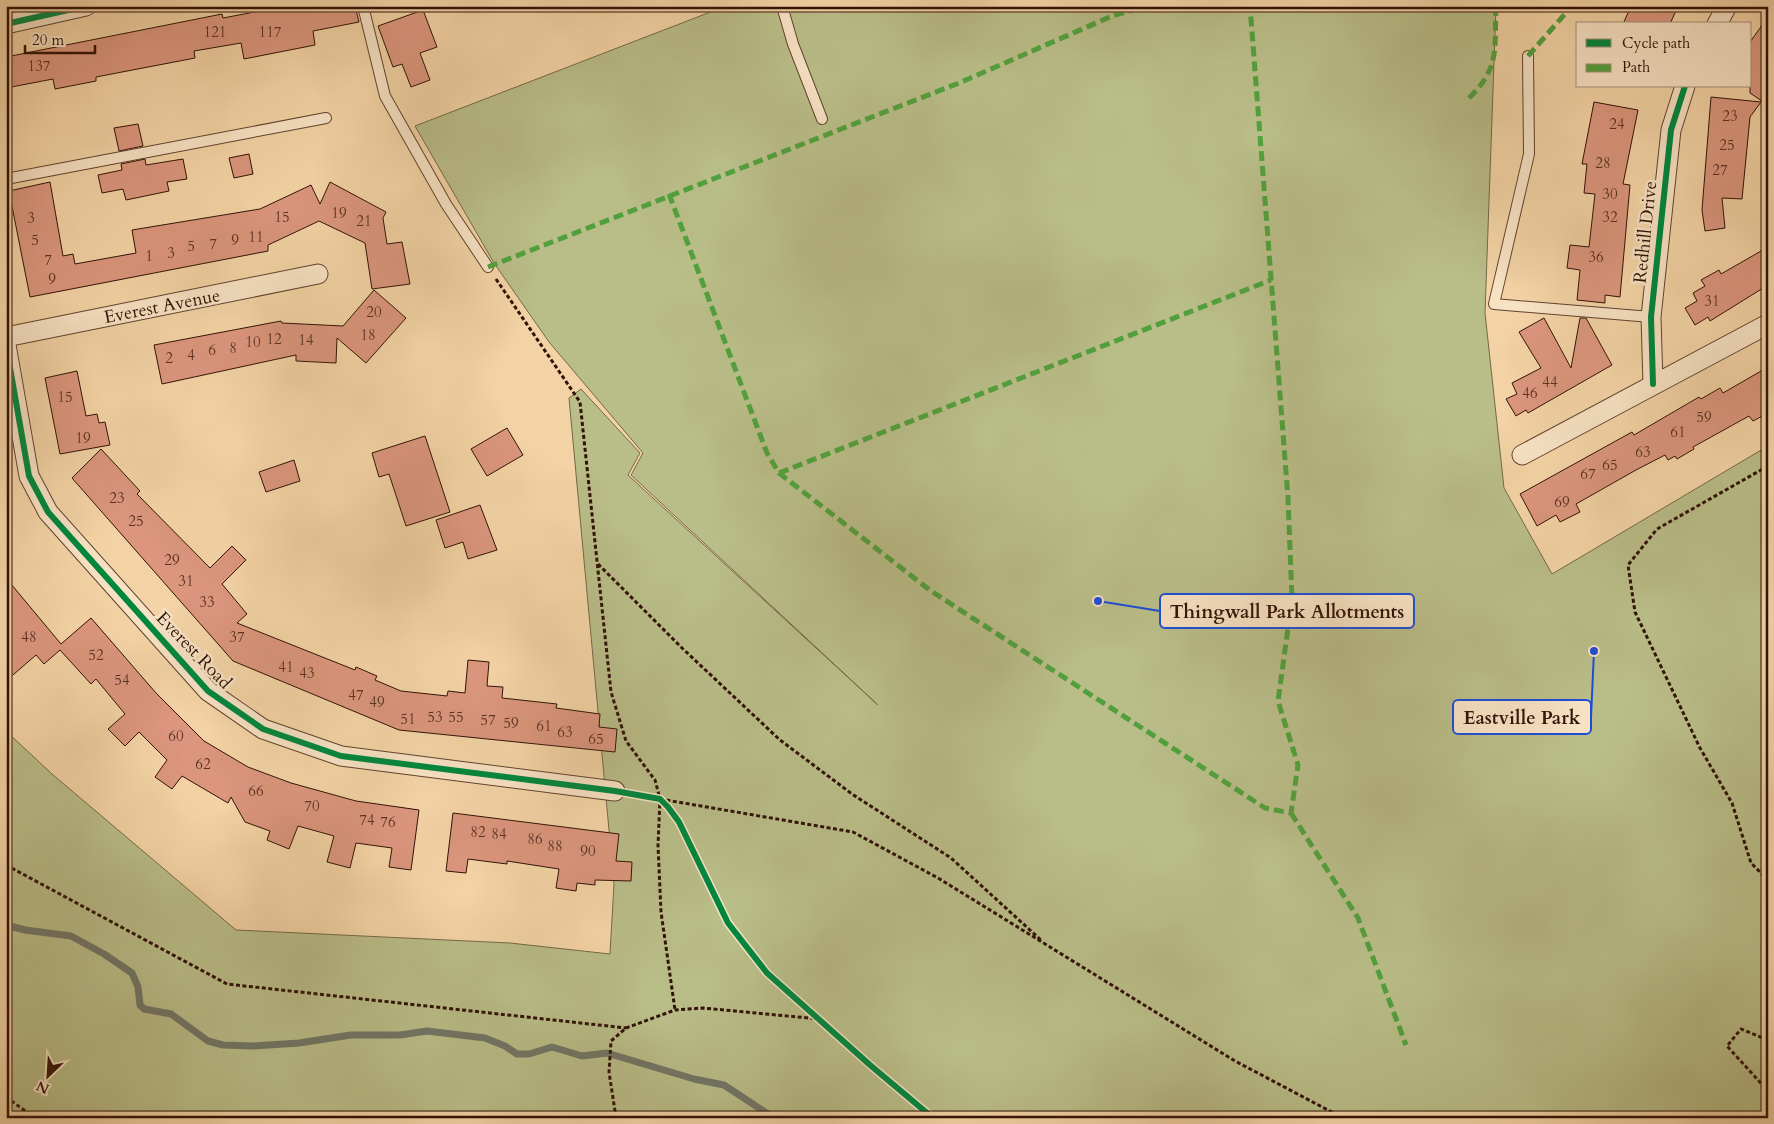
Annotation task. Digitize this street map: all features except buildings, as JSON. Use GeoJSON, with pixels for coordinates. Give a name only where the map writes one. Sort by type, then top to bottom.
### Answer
{"type":"FeatureCollection","features":[{"type":"Feature","properties":{"kind":"street"},"geometry":{"type":"LineString","coordinates":[[6,24],[86,6]]}},
{"type":"Feature","properties":{"kind":"street"},"geometry":{"type":"LineString","coordinates":[[1718,22],[1727,6]]}},
{"type":"Feature","properties":{"kind":"street","name":"Redhill Drive"},"geometry":{"type":"LineString","coordinates":[[1653,384],[1651,317],[1671,130],[1684,88]]}},
{"type":"Feature","properties":{"kind":"street","name":"Everest Avenue"},"geometry":{"type":"LineString","coordinates":[[6,338],[318,274]]}},
{"type":"Feature","properties":{"kind":"street"},"geometry":{"type":"LineString","coordinates":[[1522,456],[1653,384],[1768,324]]}},
{"type":"Feature","properties":{"kind":"street","name":"Everest Road"},"geometry":{"type":"LineString","coordinates":[[6,345],[29,476],[48,512],[208,691],[262,729],[341,756],[615,791]]}},
{"type":"Feature","properties":{"kind":"lane"},"geometry":{"type":"LineString","coordinates":[[363,6],[385,96],[446,204],[488,267]]}},
{"type":"Feature","properties":{"kind":"lane"},"geometry":{"type":"LineString","coordinates":[[782,6],[793,44],[822,119]]}},
{"type":"Feature","properties":{"kind":"lane"},"geometry":{"type":"LineString","coordinates":[[1528,56],[1529,154],[1494,304],[1651,317]]}},
{"type":"Feature","properties":{"kind":"lane"},"geometry":{"type":"LineString","coordinates":[[6,179],[326,118]]}},
{"type":"Feature","properties":{"kind":"path"},"geometry":{"type":"LineString","coordinates":[[488,267],[580,402],[611,692],[626,741],[655,780],[660,799],[658,845],[661,912],[675,1010]]}},
{"type":"Feature","properties":{"kind":"path"},"geometry":{"type":"LineString","coordinates":[[1768,466],[1657,529],[1628,565],[1635,612],[1700,748],[1732,803],[1751,863],[1768,880]]}},
{"type":"Feature","properties":{"kind":"path"},"geometry":{"type":"LineString","coordinates":[[598,564],[682,648],[780,740],[852,794],[951,858],[1047,946]]}},
{"type":"Feature","properties":{"kind":"path"},"geometry":{"type":"LineString","coordinates":[[651,798],[852,832],[938,878],[1235,1061],[1343,1118]]}},
{"type":"Feature","properties":{"kind":"path"},"geometry":{"type":"LineString","coordinates":[[660,799],[668,808]]}},
{"type":"Feature","properties":{"kind":"path"},"geometry":{"type":"LineString","coordinates":[[6,865],[227,984],[626,1028]]}},
{"type":"Feature","properties":{"kind":"path"},"geometry":{"type":"LineString","coordinates":[[613,1118],[615,1111],[609,1072],[611,1041],[626,1028],[675,1010],[703,1008],[819,1019]]}},
{"type":"Feature","properties":{"kind":"path"},"geometry":{"type":"LineString","coordinates":[[812,1012],[826,1026]]}},
{"type":"Feature","properties":{"kind":"path"},"geometry":{"type":"LineString","coordinates":[[1768,1040],[1741,1028],[1727,1046],[1768,1090]]}},
{"type":"Feature","properties":{"kind":"path"},"geometry":{"type":"LineString","coordinates":[[6,1097],[35,1118]]}},
{"type":"Feature","properties":{"kind":"green space"},"geometry":{"type":"Polygon","coordinates":[[[726,6],[1496,6],[1485,313],[1504,488],[1552,574],[1768,446],[1768,1118],[6,1118],[6,731],[52,774],[236,930],[510,943],[610,954],[614,884],[569,398],[581,389],[640,453],[628,475],[878,705],[631,475],[643,453],[549,342],[494,263],[415,126],[726,6]]]}},
{"type":"Feature","properties":{"kind":"waterway"},"geometry":{"type":"LineString","coordinates":[[6,925],[25,930],[71,936],[104,954],[132,973],[138,987],[140,1005],[144,1009],[171,1014],[208,1041],[223,1045],[253,1046],[299,1043],[351,1035],[400,1035],[427,1031],[485,1038],[505,1046],[517,1054],[529,1054],[552,1047],[582,1056],[607,1053],[694,1079],[724,1085],[774,1118]]}},
{"type":"Feature","properties":{"kind":"marked path"},"geometry":{"type":"LineString","coordinates":[[488,267],[959,83],[1112,16],[1148,6]]}},
{"type":"Feature","properties":{"kind":"marked path"},"geometry":{"type":"LineString","coordinates":[[669,194],[767,453],[779,473],[931,591],[1265,808],[1291,813],[1298,765],[1278,701],[1292,599],[1288,498],[1250,6]]}},
{"type":"Feature","properties":{"kind":"marked path"},"geometry":{"type":"LineString","coordinates":[[1469,98],[1486,76],[1494,56],[1496,6]]}},
{"type":"Feature","properties":{"kind":"marked path"},"geometry":{"type":"LineString","coordinates":[[1528,56],[1572,6]]}},
{"type":"Feature","properties":{"kind":"marked path"},"geometry":{"type":"LineString","coordinates":[[779,473],[1271,280]]}},
{"type":"Feature","properties":{"kind":"marked path"},"geometry":{"type":"LineString","coordinates":[[1291,813],[1358,918],[1406,1045]]}},
{"type":"Feature","properties":{"kind":"cycle path"},"geometry":{"type":"LineString","coordinates":[[6,24],[86,6]]}},
{"type":"Feature","properties":{"kind":"cycle path"},"geometry":{"type":"LineString","coordinates":[[1653,384],[1651,317],[1671,130],[1684,88]]}},
{"type":"Feature","properties":{"kind":"cycle path"},"geometry":{"type":"LineString","coordinates":[[6,345],[29,476],[48,512],[208,691],[263,729],[341,756],[615,791],[660,799],[679,822],[728,923],[767,973],[870,1065],[933,1118]]}},
{"type":"Feature","properties":{"kind":"place","name":"Thingwall Park Allotments"},"geometry":{"type":"Point","coordinates":[1098,601]}},
{"type":"Feature","properties":{"kind":"place","name":"Eastville Park"},"geometry":{"type":"Point","coordinates":[1594,651]}}]}
